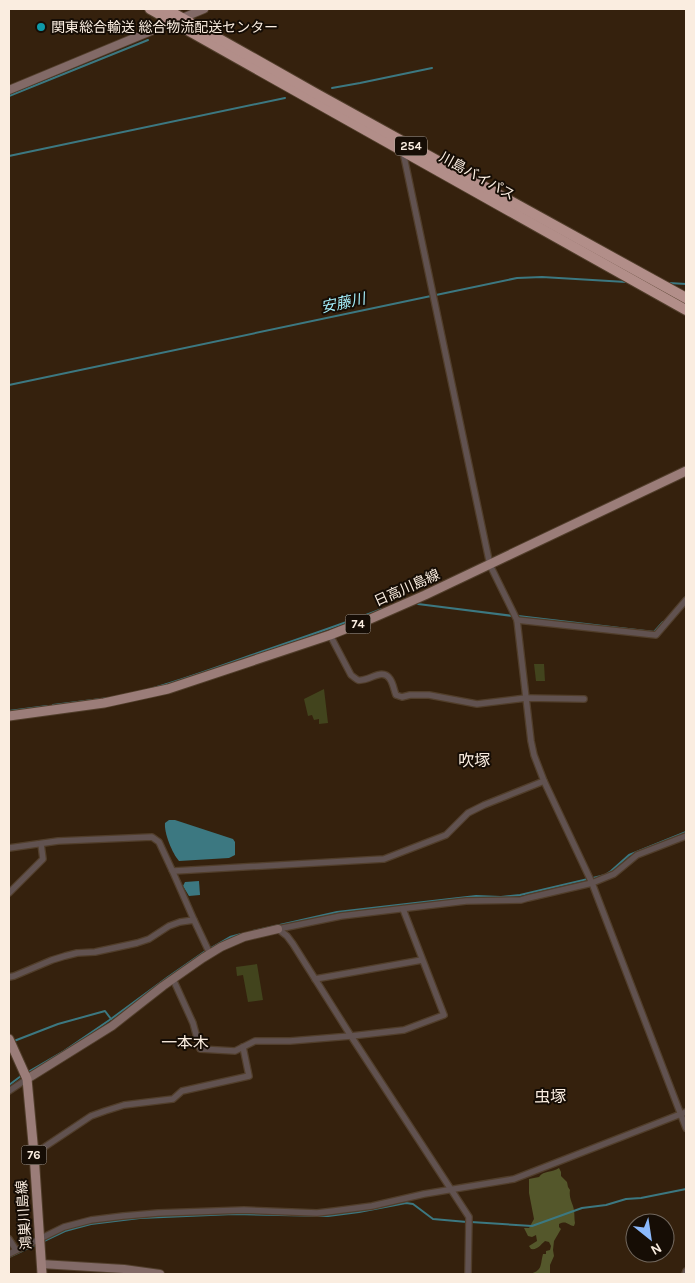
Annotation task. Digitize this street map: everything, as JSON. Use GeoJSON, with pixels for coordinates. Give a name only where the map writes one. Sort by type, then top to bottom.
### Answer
{"type":"FeatureCollection","features":[{"type":"Feature","properties":{"kind":"highway","name":"川島バイパス"},"geometry":{"type":"LineString","coordinates":[[150,9],[178,20],[315,93],[686,298]]}},
{"type":"Feature","properties":{"kind":"highway","name":"川島バイパス"},"geometry":{"type":"LineString","coordinates":[[166,9],[178,20],[686,310]]}},
{"type":"Feature","properties":{"kind":"main road","name":"日高川島線"},"geometry":{"type":"LineString","coordinates":[[9,716],[104,703],[168,689],[330,635],[490,565],[686,471]]}},
{"type":"Feature","properties":{"kind":"main road","name":"鴻巣川島線"},"geometry":{"type":"LineString","coordinates":[[9,1041],[27,1079],[42,1274]]}},
{"type":"Feature","properties":{"kind":"street"},"geometry":{"type":"LineString","coordinates":[[9,90],[204,9]]}},
{"type":"Feature","properties":{"kind":"street"},"geometry":{"type":"LineString","coordinates":[[403,150],[490,565],[517,620],[534,755],[544,781],[592,883],[683,1113],[686,1128]]}},
{"type":"Feature","properties":{"kind":"street"},"geometry":{"type":"LineString","coordinates":[[517,620],[656,635],[686,600]]}},
{"type":"Feature","properties":{"kind":"street"},"geometry":{"type":"LineString","coordinates":[[330,635],[352,675],[357,680],[364,680],[382,674],[386,675],[390,679],[396,695],[402,697],[429,695],[477,704],[526,698],[584,699]]}},
{"type":"Feature","properties":{"kind":"street"},"geometry":{"type":"LineString","coordinates":[[172,870],[384,859],[446,835],[468,813],[544,781]]}},
{"type":"Feature","properties":{"kind":"street"},"geometry":{"type":"LineString","coordinates":[[9,1091],[112,1026],[173,979],[228,943],[244,937],[341,916],[466,901],[520,900],[592,883],[614,874],[637,855],[686,836]]}},
{"type":"Feature","properties":{"kind":"street"},"geometry":{"type":"LineString","coordinates":[[9,848],[58,842],[152,837],[159,842],[210,954]]}},
{"type":"Feature","properties":{"kind":"street"},"geometry":{"type":"LineString","coordinates":[[9,893],[43,859],[42,844]]}},
{"type":"Feature","properties":{"kind":"street"},"geometry":{"type":"LineString","coordinates":[[173,979],[193,1023],[200,1049],[235,1051],[255,1041],[290,1041],[404,1030],[444,1015],[403,908]]}},
{"type":"Feature","properties":{"kind":"street"},"geometry":{"type":"LineString","coordinates":[[9,977],[71,954],[95,952],[137,943],[149,939],[169,926],[194,920]]}},
{"type":"Feature","properties":{"kind":"street"},"geometry":{"type":"LineString","coordinates":[[278,930],[287,936],[452,1189],[470,1220],[468,1274]]}},
{"type":"Feature","properties":{"kind":"street"},"geometry":{"type":"LineString","coordinates":[[314,979],[422,960]]}},
{"type":"Feature","properties":{"kind":"street"},"geometry":{"type":"LineString","coordinates":[[34,1154],[91,1116],[104,1111],[124,1105],[173,1099],[182,1091],[190,1088],[249,1076],[243,1047]]}},
{"type":"Feature","properties":{"kind":"street"},"geometry":{"type":"LineString","coordinates":[[9,1254],[64,1227],[91,1220],[166,1213],[244,1210],[317,1213],[372,1206],[424,1194],[514,1179],[683,1113]]}},
{"type":"Feature","properties":{"kind":"street"},"geometry":{"type":"LineString","coordinates":[[9,1238],[16,1250]]}},
{"type":"Feature","properties":{"kind":"street"},"geometry":{"type":"LineString","coordinates":[[41,1264],[124,1268],[160,1274]]}},
{"type":"Feature","properties":{"kind":"green space"},"geometry":{"type":"Polygon","coordinates":[[[534,664],[544,664],[545,681],[536,681],[534,664]]]}},
{"type":"Feature","properties":{"kind":"green space"},"geometry":{"type":"Polygon","coordinates":[[[324,689],[328,723],[319,724],[319,719],[314,720],[312,715],[308,716],[304,699],[324,689]]]}},
{"type":"Feature","properties":{"kind":"green space"},"geometry":{"type":"Polygon","coordinates":[[[257,964],[263,1000],[248,1002],[243,975],[237,976],[236,967],[257,964]]]}},
{"type":"Feature","properties":{"kind":"green space"},"geometry":{"type":"Polygon","coordinates":[[[559,1168],[561,1176],[567,1182],[570,1190],[575,1223],[574,1226],[565,1223],[559,1224],[561,1229],[554,1241],[554,1256],[550,1265],[550,1274],[529,1274],[539,1269],[543,1254],[550,1250],[551,1246],[549,1242],[545,1241],[535,1249],[531,1249],[529,1246],[537,1241],[536,1235],[528,1236],[524,1228],[529,1228],[534,1219],[529,1193],[529,1179],[539,1177],[543,1173],[559,1168]]]}},
{"type":"Feature","properties":{"kind":"water"},"geometry":{"type":"Polygon","coordinates":[[[169,820],[175,820],[233,839],[235,842],[235,855],[229,858],[179,861],[167,837],[165,823],[169,820]]]}},
{"type":"Feature","properties":{"kind":"water"},"geometry":{"type":"Polygon","coordinates":[[[199,881],[200,895],[189,896],[183,886],[185,882],[199,881]]]}},
{"type":"Feature","properties":{"kind":"waterway"},"geometry":{"type":"LineString","coordinates":[[9,96],[148,40]]}},
{"type":"Feature","properties":{"kind":"waterway"},"geometry":{"type":"LineString","coordinates":[[332,88],[432,68]]}},
{"type":"Feature","properties":{"kind":"waterway"},"geometry":{"type":"LineString","coordinates":[[9,156],[285,98]]}},
{"type":"Feature","properties":{"kind":"waterway","name":"安藤川"},"geometry":{"type":"LineString","coordinates":[[436,295],[517,278],[542,277],[626,282]]}},
{"type":"Feature","properties":{"kind":"waterway","name":"安藤川"},"geometry":{"type":"LineString","coordinates":[[669,283],[686,284]]}},
{"type":"Feature","properties":{"kind":"waterway","name":"安藤川"},"geometry":{"type":"LineString","coordinates":[[9,385],[431,296]]}},
{"type":"Feature","properties":{"kind":"waterway"},"geometry":{"type":"LineString","coordinates":[[418,604],[513,616]]}},
{"type":"Feature","properties":{"kind":"waterway"},"geometry":{"type":"LineString","coordinates":[[150,689],[382,609]]}},
{"type":"Feature","properties":{"kind":"waterway"},"geometry":{"type":"LineString","coordinates":[[518,616],[654,632],[663,622]]}},
{"type":"Feature","properties":{"kind":"waterway"},"geometry":{"type":"LineString","coordinates":[[53,705],[109,698]]}},
{"type":"Feature","properties":{"kind":"waterway"},"geometry":{"type":"LineString","coordinates":[[9,711],[47,706]]}},
{"type":"Feature","properties":{"kind":"waterway"},"geometry":{"type":"LineString","coordinates":[[593,878],[605,875],[629,855],[686,832]]}},
{"type":"Feature","properties":{"kind":"waterway"},"geometry":{"type":"LineString","coordinates":[[253,931],[337,912],[476,896],[501,897],[520,895],[588,879]]}},
{"type":"Feature","properties":{"kind":"waterway"},"geometry":{"type":"LineString","coordinates":[[28,1072],[64,1051],[111,1019],[204,952],[230,937],[241,934]]}},
{"type":"Feature","properties":{"kind":"waterway"},"geometry":{"type":"LineString","coordinates":[[14,1041],[58,1024],[105,1011],[111,1019]]}},
{"type":"Feature","properties":{"kind":"waterway"},"geometry":{"type":"LineString","coordinates":[[9,1085],[21,1076]]}},
{"type":"Feature","properties":{"kind":"waterway"},"geometry":{"type":"LineString","coordinates":[[471,1222],[532,1226],[582,1208],[686,1189]]}},
{"type":"Feature","properties":{"kind":"waterway"},"geometry":{"type":"LineString","coordinates":[[44,1241],[65,1231],[91,1224],[140,1218],[234,1214],[328,1216],[406,1203],[413,1204],[433,1219],[467,1222]]}},
{"type":"Feature","properties":{"kind":"waterway"},"geometry":{"type":"LineString","coordinates":[[9,1257],[37,1244]]}},
{"type":"Feature","properties":{"kind":"place","name":"関東総合輸送 総合物流配送センター"},"geometry":{"type":"Point","coordinates":[41,27]}},
{"type":"Feature","properties":{"kind":"district","name":"吹塚"},"geometry":{"type":"Point","coordinates":[474,760]}},
{"type":"Feature","properties":{"kind":"district","name":"一本木"},"geometry":{"type":"Point","coordinates":[185,1042]}},
{"type":"Feature","properties":{"kind":"district","name":"虫塚"},"geometry":{"type":"Point","coordinates":[550,1096]}}]}
